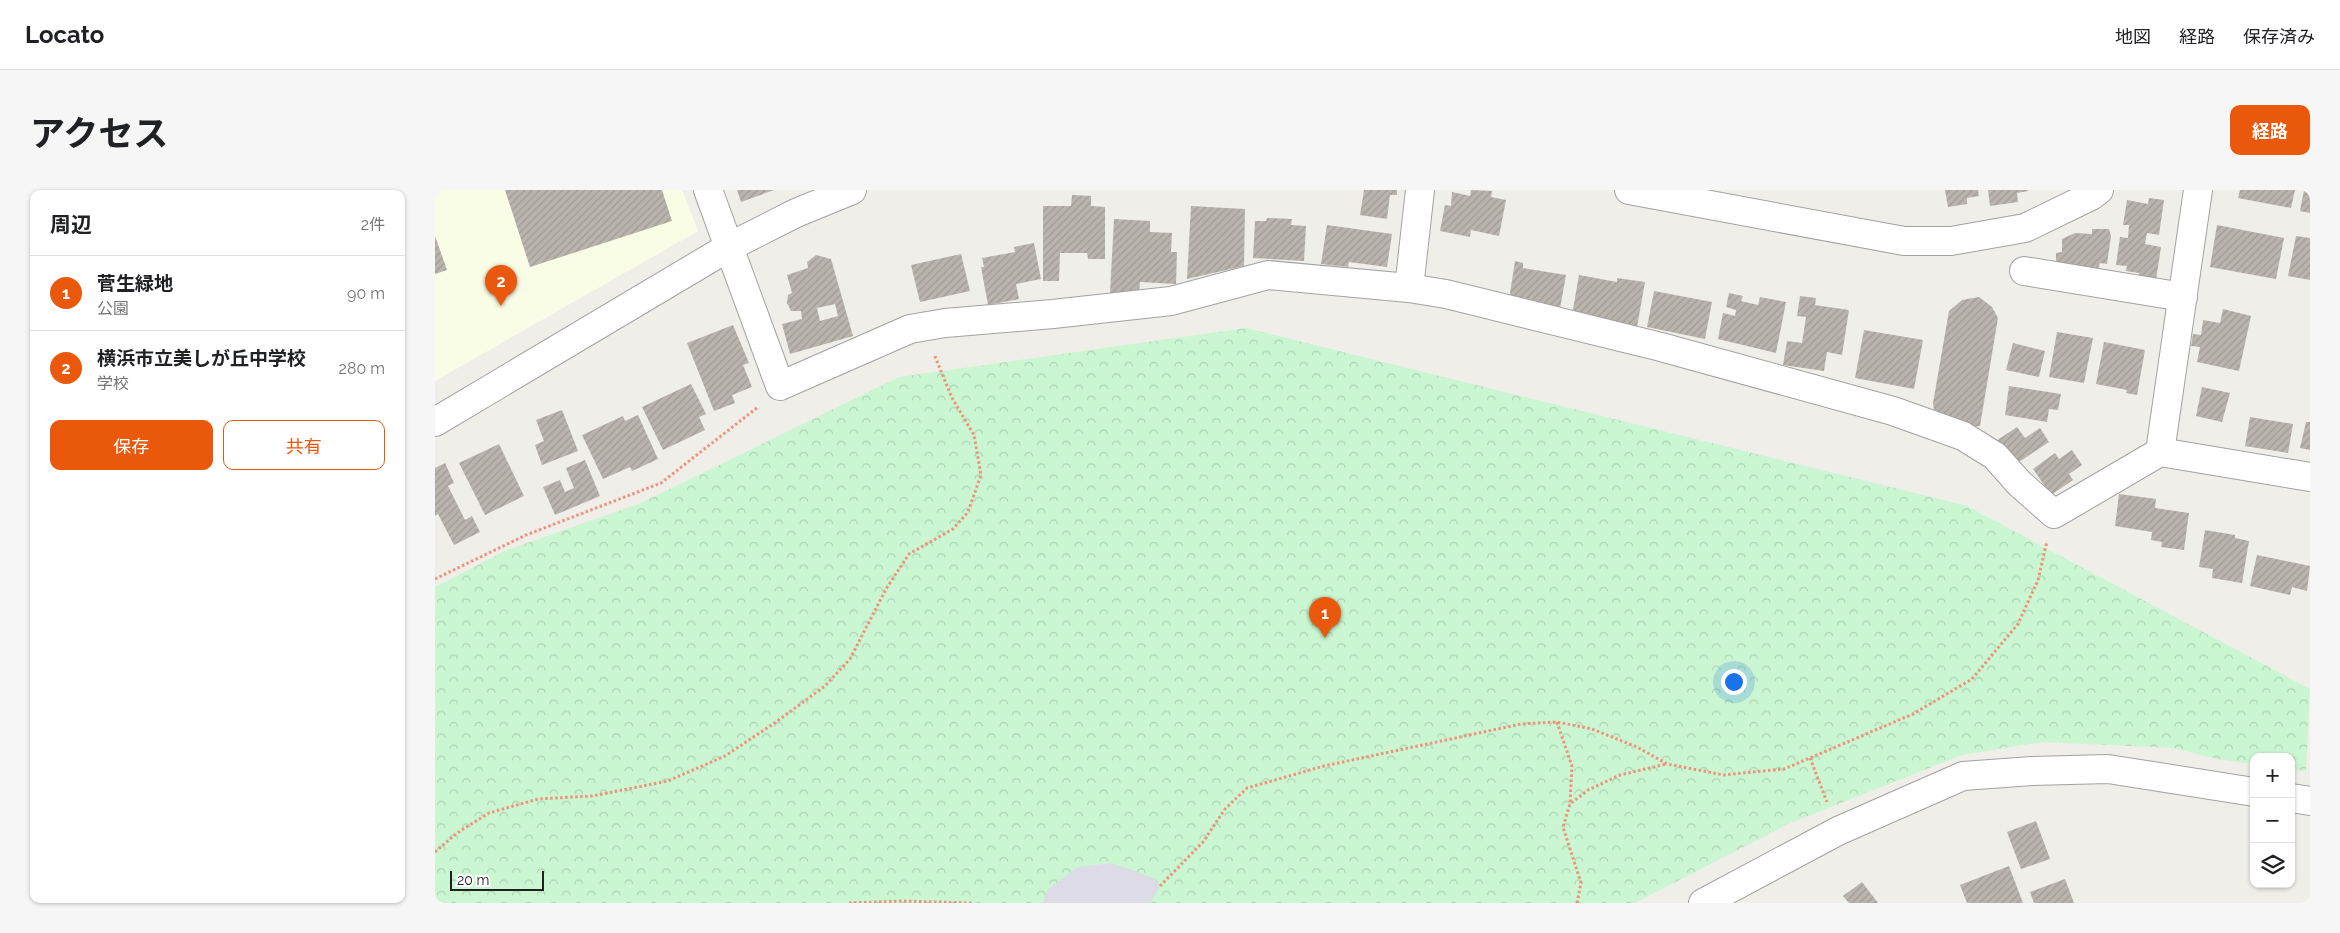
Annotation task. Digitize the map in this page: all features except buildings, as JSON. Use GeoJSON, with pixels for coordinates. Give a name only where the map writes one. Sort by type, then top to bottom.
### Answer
{"type":"FeatureCollection","features":[{"type":"Feature","properties":{"kind":"street"},"geometry":{"type":"LineString","coordinates":[[708,190],[780,386],[910,329],[1171,301],[1268,275],[1409,288],[1446,294],[1661,347],[1893,411],[1963,436],[1995,456],[2019,483],[2054,514],[2160,452],[2310,476]]}},
{"type":"Feature","properties":{"kind":"street"},"geometry":{"type":"LineString","coordinates":[[435,422],[729,247],[796,213],[852,190]]}},
{"type":"Feature","properties":{"kind":"street"},"geometry":{"type":"LineString","coordinates":[[1409,288],[1419,190]]}},
{"type":"Feature","properties":{"kind":"street"},"geometry":{"type":"LineString","coordinates":[[1629,190],[1753,201],[1904,241],[1951,241],[2025,228],[2091,196],[2099,190]]}},
{"type":"Feature","properties":{"kind":"street"},"geometry":{"type":"LineString","coordinates":[[2160,452],[2198,190]]}},
{"type":"Feature","properties":{"kind":"street"},"geometry":{"type":"LineString","coordinates":[[2024,272],[2183,297]]}},
{"type":"Feature","properties":{"kind":"street"},"geometry":{"type":"LineString","coordinates":[[1703,903],[1838,831],[1963,776],[2031,771],[2108,769],[2250,791]]}},
{"type":"Feature","properties":{"kind":"street"},"geometry":{"type":"LineString","coordinates":[[2295,799],[2310,801]]}},
{"type":"Feature","properties":{"kind":"path"},"geometry":{"type":"LineString","coordinates":[[435,852],[457,833],[489,813],[537,798],[592,796],[669,781],[725,756],[776,722],[831,679],[850,659],[886,589],[909,554],[953,529],[968,512],[981,475],[973,435],[952,398],[933,354],[929,326]]}},
{"type":"Feature","properties":{"kind":"path"},"geometry":{"type":"LineString","coordinates":[[435,579],[526,535],[661,483],[764,402],[780,386]]}},
{"type":"Feature","properties":{"kind":"path"},"geometry":{"type":"LineString","coordinates":[[1160,886],[1203,842],[1225,809],[1247,788],[1324,766],[1521,724],[1557,722],[1592,729],[1637,747],[1667,764],[1724,775],[1785,769],[1913,714],[1972,679],[2019,624],[2039,580],[2054,514]]}},
{"type":"Feature","properties":{"kind":"path"},"geometry":{"type":"LineString","coordinates":[[1557,722],[1572,766],[1570,804],[1563,827],[1581,883],[1577,903]]}},
{"type":"Feature","properties":{"kind":"path"},"geometry":{"type":"LineString","coordinates":[[1810,758],[1838,831]]}},
{"type":"Feature","properties":{"kind":"path"},"geometry":{"type":"LineString","coordinates":[[1570,804],[1588,790],[1620,775],[1667,764]]}},
{"type":"Feature","properties":{"kind":"path"},"geometry":{"type":"LineString","coordinates":[[849,903],[901,901],[973,903]]}},
{"type":"Feature","properties":{"kind":"shaded area"},"geometry":{"type":"Polygon","coordinates":[[[435,190],[682,190],[698,231],[435,381],[435,190]]]}},
{"type":"Feature","properties":{"kind":"shaded area"},"geometry":{"type":"Polygon","coordinates":[[[1112,863],[1154,878],[1160,886],[1150,903],[1043,903],[1048,889],[1078,867],[1112,863]]]}},
{"type":"Feature","properties":{"kind":"green space"},"geometry":{"type":"Polygon","coordinates":[[[1246,328],[1967,506],[2310,689],[2306,771],[2295,770],[2295,753],[2250,753],[2250,763],[2217,759],[2173,748],[2042,742],[1962,755],[1788,824],[1635,903],[435,903],[435,587],[507,550],[641,503],[899,377],[1246,328]]]}},
{"type":"Feature","properties":{"kind":"place","name":"横浜市立美しが丘中学校"},"geometry":{"type":"Point","coordinates":[501,306]}},
{"type":"Feature","properties":{"kind":"place","name":"菅生緑地"},"geometry":{"type":"Point","coordinates":[1325,638]}}]}
